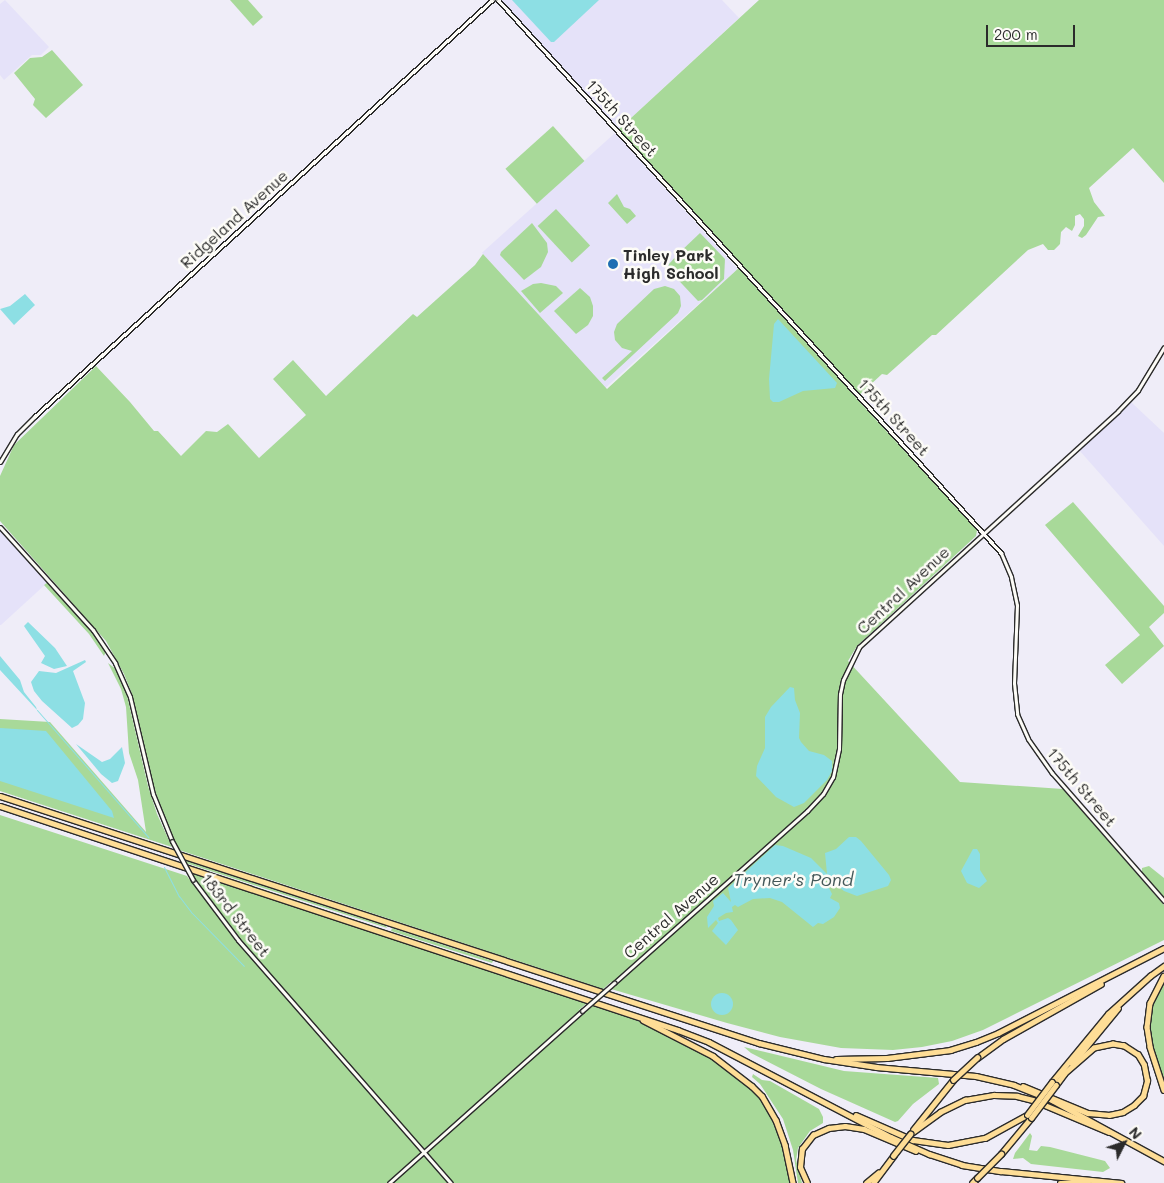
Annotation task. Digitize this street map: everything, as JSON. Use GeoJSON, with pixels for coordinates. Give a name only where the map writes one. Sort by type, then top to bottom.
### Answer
{"type":"FeatureCollection","features":[{"type":"Feature","properties":{"kind":"highway"},"geometry":{"type":"LineString","coordinates":[[0,796],[716,1030],[824,1059],[976,1076],[1029,1087],[1088,1113],[1109,1115],[1123,1112],[1134,1106],[1142,1096],[1147,1082],[1142,1060],[1134,1051],[1118,1044],[1108,1044],[1094,1048],[1054,1084]]}},
{"type":"Feature","properties":{"kind":"highway"},"geometry":{"type":"LineString","coordinates":[[0,806],[626,1012],[709,1042],[891,1138],[929,1154],[962,1165],[1001,1171],[1121,1183]]}},
{"type":"Feature","properties":{"kind":"highway"},"geometry":{"type":"LineString","coordinates":[[872,1183],[953,1080],[978,1058],[1003,1039],[1164,948]]}},
{"type":"Feature","properties":{"kind":"highway"},"geometry":{"type":"LineString","coordinates":[[972,1183],[1001,1154],[1108,1014],[1129,994],[1164,966]]}},
{"type":"Feature","properties":{"kind":"highway"},"geometry":{"type":"LineString","coordinates":[[824,1059],[887,1058],[959,1047],[998,1033],[1130,967]]}},
{"type":"Feature","properties":{"kind":"highway"},"geometry":{"type":"LineString","coordinates":[[1164,976],[1150,1003],[1147,1026],[1150,1048],[1164,1090]]}},
{"type":"Feature","properties":{"kind":"highway"},"geometry":{"type":"LineString","coordinates":[[1064,1075],[1129,994]]}},
{"type":"Feature","properties":{"kind":"highway"},"geometry":{"type":"LineString","coordinates":[[626,1012],[699,1048],[752,1086],[770,1107],[776,1120],[793,1183]]}},
{"type":"Feature","properties":{"kind":"highway"},"geometry":{"type":"LineString","coordinates":[[1014,1085],[1052,1100],[1164,1161]]}},
{"type":"Feature","properties":{"kind":"highway"},"geometry":{"type":"LineString","coordinates":[[920,1124],[964,1100],[984,1096],[1007,1095],[1032,1100],[1101,1130],[1115,1134]]}},
{"type":"Feature","properties":{"kind":"highway"},"geometry":{"type":"LineString","coordinates":[[839,1109],[913,1140],[948,1145],[985,1138],[1029,1116]]}},
{"type":"Feature","properties":{"kind":"highway"},"geometry":{"type":"LineString","coordinates":[[807,1183],[800,1167],[802,1148],[816,1133],[834,1126],[864,1129],[910,1150],[929,1154]]}},
{"type":"Feature","properties":{"kind":"highway"},"geometry":{"type":"LineString","coordinates":[[866,1183],[883,1169]]}},
{"type":"Feature","properties":{"kind":"highway"},"geometry":{"type":"LineString","coordinates":[[1060,1183],[1089,1183]]}},
{"type":"Feature","properties":{"kind":"street","name":"Ridgeland Avenue"},"geometry":{"type":"LineString","coordinates":[[0,462],[17,434],[35,416],[492,0]]}},
{"type":"Feature","properties":{"kind":"street","name":"175th Street"},"geometry":{"type":"LineString","coordinates":[[498,0],[1001,553],[1011,577],[1017,605],[1014,683],[1017,714],[1028,739],[1052,773],[1164,901]]}},
{"type":"Feature","properties":{"kind":"street","name":"Central Avenue"},"geometry":{"type":"LineString","coordinates":[[389,1183],[807,811],[823,794],[833,778],[839,749],[840,694],[854,656],[860,647],[1123,406],[1138,390],[1164,347]]}},
{"type":"Feature","properties":{"kind":"street","name":"183rd Street"},"geometry":{"type":"LineString","coordinates":[[1,529],[93,630],[115,663],[130,697],[153,794],[172,841],[193,880],[238,940],[451,1183]]}},
{"type":"Feature","properties":{"kind":"shaded area"},"geometry":{"type":"Polygon","coordinates":[[[5,0],[49,47],[41,55],[32,55],[4,80],[0,75],[0,4],[5,0]]]}},
{"type":"Feature","properties":{"kind":"shaded area"},"geometry":{"type":"Polygon","coordinates":[[[501,0],[722,0],[739,18],[618,130],[501,0]]]}},
{"type":"Feature","properties":{"kind":"shaded area","name":"Tinley Park High School"},"geometry":{"type":"Polygon","coordinates":[[[615,133],[737,269],[604,389],[482,253],[615,133]]]}},
{"type":"Feature","properties":{"kind":"shaded area"},"geometry":{"type":"Polygon","coordinates":[[[1131,402],[1164,433],[1164,546],[1079,450],[1131,402]]]}},
{"type":"Feature","properties":{"kind":"shaded area"},"geometry":{"type":"Polygon","coordinates":[[[0,531],[48,582],[1,625],[0,625],[0,531]]]}},
{"type":"Feature","properties":{"kind":"green space"},"geometry":{"type":"Polygon","coordinates":[[[230,0],[248,0],[263,17],[253,26],[230,0]]]}},
{"type":"Feature","properties":{"kind":"green space"},"geometry":{"type":"Polygon","coordinates":[[[759,0],[1164,0],[1164,183],[1133,148],[1089,188],[1094,202],[1105,216],[1098,217],[1086,235],[1082,238],[1078,236],[1084,226],[1084,219],[1080,214],[1075,216],[1075,225],[1072,231],[1066,227],[1061,232],[1060,244],[1054,250],[1048,250],[1043,244],[1028,250],[936,335],[932,335],[887,375],[882,374],[856,398],[977,530],[976,536],[857,646],[848,661],[960,782],[1063,789],[1164,905],[1164,940],[983,1030],[952,1041],[922,1047],[893,1050],[841,1048],[780,1037],[727,1023],[611,989],[616,984],[611,982],[603,989],[179,850],[164,818],[153,784],[132,694],[124,674],[106,641],[0,521],[0,476],[14,445],[96,366],[154,431],[158,431],[181,456],[206,431],[217,432],[228,424],[259,458],[306,415],[273,379],[293,360],[326,396],[413,314],[417,317],[475,265],[483,254],[607,389],[742,265],[618,130],[759,0]]]}},
{"type":"Feature","properties":{"kind":"green space"},"geometry":{"type":"Polygon","coordinates":[[[52,50],[83,85],[46,118],[33,105],[35,99],[14,73],[30,58],[42,57],[52,50]]]}},
{"type":"Feature","properties":{"kind":"green space"},"geometry":{"type":"Polygon","coordinates":[[[553,126],[584,161],[537,204],[505,169],[553,126]]]}},
{"type":"Feature","properties":{"kind":"green space"},"geometry":{"type":"Polygon","coordinates":[[[617,194],[624,207],[630,209],[636,216],[627,224],[608,203],[617,194]]]}},
{"type":"Feature","properties":{"kind":"green space"},"geometry":{"type":"Polygon","coordinates":[[[556,209],[590,246],[572,263],[538,226],[556,209]]]}},
{"type":"Feature","properties":{"kind":"green space"},"geometry":{"type":"Polygon","coordinates":[[[532,223],[547,243],[548,252],[541,267],[524,280],[500,255],[532,223]]]}},
{"type":"Feature","properties":{"kind":"green space"},"geometry":{"type":"Polygon","coordinates":[[[700,233],[725,259],[724,279],[702,300],[698,301],[668,269],[669,264],[700,233]]]}},
{"type":"Feature","properties":{"kind":"green space"},"geometry":{"type":"Polygon","coordinates":[[[541,283],[556,286],[563,293],[540,313],[521,291],[533,284],[541,283]]]}},
{"type":"Feature","properties":{"kind":"green space"},"geometry":{"type":"Polygon","coordinates":[[[665,286],[674,289],[680,296],[681,306],[678,313],[605,381],[602,378],[632,351],[622,348],[615,340],[614,332],[617,324],[654,289],[665,286]]]}},
{"type":"Feature","properties":{"kind":"green space"},"geometry":{"type":"Polygon","coordinates":[[[580,288],[590,297],[593,306],[593,316],[588,325],[576,334],[554,311],[580,288]]]}},
{"type":"Feature","properties":{"kind":"green space"},"geometry":{"type":"Polygon","coordinates":[[[1073,502],[1164,606],[1164,613],[1149,627],[1164,646],[1122,684],[1105,665],[1140,635],[1045,525],[1073,502]]]}},
{"type":"Feature","properties":{"kind":"green space"},"geometry":{"type":"Polygon","coordinates":[[[48,582],[92,630],[106,651],[104,656],[89,634],[44,585],[48,582]]]}},
{"type":"Feature","properties":{"kind":"green space"},"geometry":{"type":"Polygon","coordinates":[[[108,663],[117,670],[126,691],[148,786],[157,814],[172,847],[0,791],[0,719],[50,722],[146,832],[138,780],[129,753],[126,707],[121,689],[108,663]]]}},
{"type":"Feature","properties":{"kind":"green space"},"geometry":{"type":"Polygon","coordinates":[[[0,815],[187,876],[189,879],[196,881],[192,873],[587,1003],[579,1010],[585,1012],[594,1004],[656,1028],[694,1047],[753,1089],[764,1102],[780,1136],[786,1155],[791,1183],[0,1183],[0,815]]]}},
{"type":"Feature","properties":{"kind":"green space"},"geometry":{"type":"Polygon","coordinates":[[[184,860],[386,926],[387,928],[186,863],[184,860]]]}},
{"type":"Feature","properties":{"kind":"green space"},"geometry":{"type":"Polygon","coordinates":[[[1149,866],[1164,878],[1164,898],[1142,873],[1142,868],[1149,866]]]}},
{"type":"Feature","properties":{"kind":"green space"},"geometry":{"type":"Polygon","coordinates":[[[392,928],[493,961],[492,963],[391,931],[392,928]]]}},
{"type":"Feature","properties":{"kind":"green space"},"geometry":{"type":"Polygon","coordinates":[[[1164,981],[1164,1081],[1150,1041],[1149,1029],[1150,1011],[1164,981]]]}},
{"type":"Feature","properties":{"kind":"green space"},"geometry":{"type":"Polygon","coordinates":[[[744,1047],[844,1071],[938,1078],[939,1084],[913,1104],[895,1122],[821,1089],[751,1053],[744,1047]]]}},
{"type":"Feature","properties":{"kind":"green space"},"geometry":{"type":"Polygon","coordinates":[[[753,1074],[762,1080],[770,1081],[819,1109],[823,1117],[823,1123],[810,1131],[798,1148],[796,1160],[802,1183],[798,1183],[793,1150],[783,1119],[760,1084],[752,1077],[753,1074]]]}},
{"type":"Feature","properties":{"kind":"green space"},"geometry":{"type":"Polygon","coordinates":[[[1030,1133],[1032,1136],[1029,1150],[1037,1151],[1041,1146],[1050,1147],[1105,1161],[1110,1168],[1103,1172],[1031,1164],[1023,1158],[1013,1159],[1015,1153],[1030,1133]]]}},
{"type":"Feature","properties":{"kind":"water"},"geometry":{"type":"Polygon","coordinates":[[[512,0],[599,0],[554,42],[551,42],[512,0]]]}},
{"type":"Feature","properties":{"kind":"water"},"geometry":{"type":"Polygon","coordinates":[[[25,294],[35,305],[14,325],[0,309],[10,306],[25,294]]]}},
{"type":"Feature","properties":{"kind":"water"},"geometry":{"type":"Polygon","coordinates":[[[778,319],[837,383],[835,388],[803,391],[779,402],[773,402],[770,399],[769,379],[774,324],[778,319]]]}},
{"type":"Feature","properties":{"kind":"water"},"geometry":{"type":"Polygon","coordinates":[[[28,622],[55,648],[67,666],[54,669],[41,663],[45,656],[24,626],[28,622]]]}},
{"type":"Feature","properties":{"kind":"water"},"geometry":{"type":"Polygon","coordinates":[[[0,656],[20,680],[24,692],[37,710],[0,670],[0,656]]]}},
{"type":"Feature","properties":{"kind":"water"},"geometry":{"type":"Polygon","coordinates":[[[85,660],[86,662],[73,671],[85,703],[83,719],[72,728],[42,701],[34,691],[31,682],[39,671],[56,673],[85,660]]]}},
{"type":"Feature","properties":{"kind":"water"},"geometry":{"type":"Polygon","coordinates":[[[790,687],[794,688],[795,700],[800,713],[799,738],[801,742],[809,751],[824,755],[832,761],[832,771],[827,780],[804,803],[794,807],[776,797],[756,776],[757,766],[765,748],[765,717],[771,707],[790,687]]]}},
{"type":"Feature","properties":{"kind":"water"},"geometry":{"type":"Polygon","coordinates":[[[0,728],[46,731],[112,811],[114,818],[0,781],[0,728]]]}},
{"type":"Feature","properties":{"kind":"water"},"geometry":{"type":"Polygon","coordinates":[[[76,744],[102,762],[110,759],[122,747],[125,763],[118,781],[112,783],[101,774],[76,744]]]}},
{"type":"Feature","properties":{"kind":"water","name":"Tryner's Pond"},"geometry":{"type":"Polygon","coordinates":[[[849,837],[856,837],[861,841],[889,875],[891,880],[888,886],[857,896],[844,891],[822,874],[832,894],[830,898],[839,903],[840,908],[834,917],[823,924],[818,923],[813,927],[782,902],[770,898],[753,899],[738,907],[735,905],[732,907],[733,912],[726,913],[718,918],[719,921],[728,918],[738,930],[726,945],[712,931],[718,923],[716,920],[708,928],[707,917],[714,906],[713,901],[723,893],[731,902],[728,888],[775,845],[783,846],[811,858],[827,874],[825,853],[836,849],[849,837]]]}},
{"type":"Feature","properties":{"kind":"water"},"geometry":{"type":"Polygon","coordinates":[[[973,849],[977,849],[980,854],[980,870],[987,881],[979,888],[967,883],[961,871],[973,849]]]}},
{"type":"Feature","properties":{"kind":"water"},"geometry":{"type":"Polygon","coordinates":[[[722,993],[730,996],[733,1004],[730,1012],[722,1015],[714,1012],[711,1004],[714,996],[722,993]]]}},
{"type":"Feature","properties":{"kind":"waterway"},"geometry":{"type":"LineString","coordinates":[[37,710],[148,837]]}},
{"type":"Feature","properties":{"kind":"waterway"},"geometry":{"type":"LineString","coordinates":[[164,867],[179,896],[192,913],[244,966]]}},
{"type":"Feature","properties":{"kind":"place","name":"Tinley Park High School"},"geometry":{"type":"Point","coordinates":[613,264]}}]}
